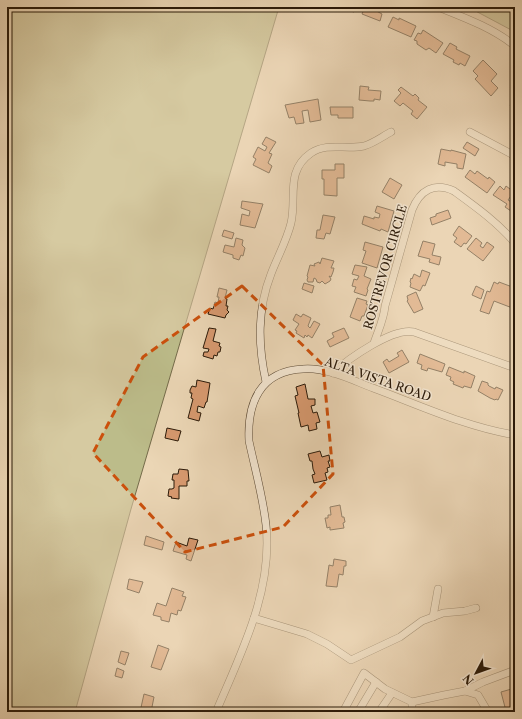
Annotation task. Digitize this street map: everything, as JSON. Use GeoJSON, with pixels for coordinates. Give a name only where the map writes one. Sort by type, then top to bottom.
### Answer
{"type":"FeatureCollection","features":[{"type":"Feature","properties":{"kind":"street"},"geometry":{"type":"LineString","coordinates":[[438,7],[487,28],[504,37],[515,46]]}},
{"type":"Feature","properties":{"kind":"street"},"geometry":{"type":"LineString","coordinates":[[216,712],[251,629],[262,588],[267,544],[264,509],[249,441],[249,421],[254,402],[266,382],[261,360],[260,323],[266,287],[291,225],[293,214],[293,182],[298,166],[304,158],[311,153],[322,148],[364,146],[391,132]]}},
{"type":"Feature","properties":{"kind":"street"},"geometry":{"type":"LineString","coordinates":[[470,132],[515,156]]}},
{"type":"Feature","properties":{"kind":"street","name":"ROSTREVOR CIRCLE"},"geometry":{"type":"LineString","coordinates":[[374,343],[379,326],[384,317],[385,306],[412,210],[416,201],[425,192],[432,188],[441,187],[454,191],[491,219],[515,242]]}},
{"type":"Feature","properties":{"kind":"street","name":"ROSTREVOR CIRCLE"},"geometry":{"type":"LineString","coordinates":[[333,374],[341,366],[374,343],[400,332],[409,331],[515,368]]}},
{"type":"Feature","properties":{"kind":"street","name":"ALTA VISTA ROAD"},"geometry":{"type":"LineString","coordinates":[[266,382],[273,376],[292,370],[315,369],[333,374],[486,429],[515,435]]}},
{"type":"Feature","properties":{"kind":"street"},"geometry":{"type":"LineString","coordinates":[[433,617],[438,589]]}},
{"type":"Feature","properties":{"kind":"street"},"geometry":{"type":"LineString","coordinates":[[254,618],[307,634],[352,660],[400,636],[422,621],[443,613],[465,611],[476,608]]}},
{"type":"Feature","properties":{"kind":"street"},"geometry":{"type":"LineString","coordinates":[[343,712],[364,672],[392,692],[412,702],[466,691],[483,682],[515,670]]}},
{"type":"Feature","properties":{"kind":"street"},"geometry":{"type":"LineString","coordinates":[[358,712],[376,682]]}},
{"type":"Feature","properties":{"kind":"street"},"geometry":{"type":"LineString","coordinates":[[466,691],[478,695],[488,712]]}},
{"type":"Feature","properties":{"kind":"street"},"geometry":{"type":"LineString","coordinates":[[380,711],[392,692]]}},
{"type":"Feature","properties":{"kind":"street"},"geometry":{"type":"LineString","coordinates":[[412,702],[412,710],[414,712]]}},
{"type":"Feature","properties":{"kind":"highlighted area"},"geometry":{"type":"Polygon","coordinates":[[[242,286],[323,365],[333,474],[283,527],[185,552],[93,453],[143,357],[242,286]]]}},
{"type":"Feature","properties":{"kind":"green space"},"geometry":{"type":"Polygon","coordinates":[[[7,7],[279,7],[131,509],[75,712],[7,712],[7,7]]]}},
{"type":"Feature","properties":{"kind":"green space"},"geometry":{"type":"Polygon","coordinates":[[[468,7],[515,7],[515,32],[468,7]]]}},
{"type":"Feature","properties":{"kind":"building"},"geometry":{"type":"Polygon","coordinates":[[[337,7],[356,7],[354,12],[337,7]]]}},
{"type":"Feature","properties":{"kind":"building"},"geometry":{"type":"Polygon","coordinates":[[[365,7],[369,7],[382,14],[380,21],[362,14],[365,7]]]}},
{"type":"Feature","properties":{"kind":"building"},"geometry":{"type":"Polygon","coordinates":[[[393,17],[399,20],[399,18],[416,26],[411,37],[388,27],[393,17]]]}},
{"type":"Feature","properties":{"kind":"building"},"geometry":{"type":"Polygon","coordinates":[[[423,30],[443,43],[436,53],[429,48],[426,50],[414,40],[418,33],[421,34],[423,30]]]}},
{"type":"Feature","properties":{"kind":"building"},"geometry":{"type":"Polygon","coordinates":[[[450,43],[457,47],[456,49],[470,56],[465,66],[460,63],[459,65],[453,62],[454,60],[443,54],[450,43]]]}},
{"type":"Feature","properties":{"kind":"building"},"geometry":{"type":"Polygon","coordinates":[[[483,60],[497,74],[491,81],[498,88],[491,96],[475,79],[478,76],[473,71],[483,60]]]}},
{"type":"Feature","properties":{"kind":"building"},"geometry":{"type":"Polygon","coordinates":[[[360,86],[369,87],[368,90],[381,91],[380,100],[359,100],[360,86]]]}},
{"type":"Feature","properties":{"kind":"building"},"geometry":{"type":"Polygon","coordinates":[[[401,87],[413,96],[415,94],[419,98],[418,100],[427,107],[417,119],[411,114],[413,111],[403,103],[400,106],[394,101],[401,93],[398,90],[401,87]]]}},
{"type":"Feature","properties":{"kind":"building"},"geometry":{"type":"Polygon","coordinates":[[[318,99],[321,120],[310,122],[308,110],[302,111],[304,123],[296,124],[294,117],[289,118],[285,105],[318,99]]]}},
{"type":"Feature","properties":{"kind":"building"},"geometry":{"type":"Polygon","coordinates":[[[515,100],[515,112],[510,105],[515,100]]]}},
{"type":"Feature","properties":{"kind":"building"},"geometry":{"type":"Polygon","coordinates":[[[330,107],[353,107],[353,118],[338,118],[338,115],[331,115],[330,107]]]}},
{"type":"Feature","properties":{"kind":"building"},"geometry":{"type":"Polygon","coordinates":[[[266,137],[276,142],[269,153],[272,154],[268,163],[272,166],[269,173],[253,165],[256,159],[253,157],[258,147],[265,151],[267,147],[262,144],[266,137]]]}},
{"type":"Feature","properties":{"kind":"building"},"geometry":{"type":"Polygon","coordinates":[[[467,142],[479,149],[475,156],[463,148],[467,142]]]}},
{"type":"Feature","properties":{"kind":"building"},"geometry":{"type":"Polygon","coordinates":[[[441,149],[466,154],[463,169],[457,168],[457,164],[445,162],[445,166],[438,164],[441,149]]]}},
{"type":"Feature","properties":{"kind":"building"},"geometry":{"type":"Polygon","coordinates":[[[335,164],[344,164],[344,178],[337,178],[337,196],[324,195],[324,179],[322,179],[322,170],[335,170],[335,164]]]}},
{"type":"Feature","properties":{"kind":"building"},"geometry":{"type":"Polygon","coordinates":[[[470,170],[475,174],[477,171],[495,182],[487,193],[465,177],[470,170]]]}},
{"type":"Feature","properties":{"kind":"building"},"geometry":{"type":"Polygon","coordinates":[[[390,178],[402,185],[394,199],[382,192],[390,178]]]}},
{"type":"Feature","properties":{"kind":"building"},"geometry":{"type":"Polygon","coordinates":[[[500,186],[504,190],[506,186],[514,192],[508,200],[515,204],[515,207],[511,211],[505,207],[507,204],[493,195],[500,186]]]}},
{"type":"Feature","properties":{"kind":"building"},"geometry":{"type":"Polygon","coordinates":[[[242,201],[263,204],[255,228],[240,225],[242,214],[249,216],[250,211],[241,208],[242,201]]]}},
{"type":"Feature","properties":{"kind":"building"},"geometry":{"type":"Polygon","coordinates":[[[377,206],[394,211],[388,232],[381,229],[380,231],[362,224],[364,216],[374,219],[374,217],[379,218],[380,214],[375,212],[377,206]]]}},
{"type":"Feature","properties":{"kind":"building"},"geometry":{"type":"Polygon","coordinates":[[[448,210],[451,218],[432,225],[430,218],[436,216],[436,214],[448,210]]]}},
{"type":"Feature","properties":{"kind":"building"},"geometry":{"type":"Polygon","coordinates":[[[323,215],[335,217],[330,234],[326,233],[324,239],[316,238],[317,230],[320,230],[323,215]]]}},
{"type":"Feature","properties":{"kind":"building"},"geometry":{"type":"Polygon","coordinates":[[[459,226],[472,236],[466,244],[464,243],[461,247],[454,242],[457,238],[453,235],[459,226]]]}},
{"type":"Feature","properties":{"kind":"building"},"geometry":{"type":"Polygon","coordinates":[[[224,230],[234,233],[232,239],[222,236],[224,230]]]}},
{"type":"Feature","properties":{"kind":"building"},"geometry":{"type":"Polygon","coordinates":[[[236,238],[243,240],[242,245],[245,248],[243,256],[241,255],[239,260],[233,258],[233,255],[223,252],[225,245],[234,247],[236,238]]]}},
{"type":"Feature","properties":{"kind":"building"},"geometry":{"type":"Polygon","coordinates":[[[476,238],[482,243],[480,246],[483,248],[487,242],[494,247],[483,261],[467,249],[476,238]]]}},
{"type":"Feature","properties":{"kind":"building"},"geometry":{"type":"Polygon","coordinates":[[[423,241],[435,244],[432,255],[441,257],[439,265],[429,262],[430,259],[418,256],[423,241]]]}},
{"type":"Feature","properties":{"kind":"building"},"geometry":{"type":"Polygon","coordinates":[[[365,242],[383,247],[377,268],[362,263],[366,251],[363,250],[365,242]]]}},
{"type":"Feature","properties":{"kind":"building"},"geometry":{"type":"Polygon","coordinates":[[[322,258],[334,261],[331,268],[334,268],[333,272],[331,277],[329,276],[331,279],[330,281],[325,284],[322,281],[320,283],[317,282],[314,278],[313,282],[308,282],[307,276],[310,265],[315,266],[314,264],[319,262],[320,264],[322,258]]]}},
{"type":"Feature","properties":{"kind":"building"},"geometry":{"type":"Polygon","coordinates":[[[355,265],[367,267],[364,276],[371,279],[366,296],[354,292],[356,287],[352,286],[354,279],[357,280],[359,276],[352,274],[355,265]]]}},
{"type":"Feature","properties":{"kind":"building"},"geometry":{"type":"Polygon","coordinates":[[[422,270],[430,273],[425,286],[423,285],[420,291],[410,287],[410,282],[414,274],[420,277],[422,270]]]}},
{"type":"Feature","properties":{"kind":"building"},"geometry":{"type":"Polygon","coordinates":[[[494,282],[498,284],[499,282],[515,288],[515,309],[494,301],[489,314],[480,311],[487,291],[490,292],[494,282]]]}},
{"type":"Feature","properties":{"kind":"building"},"geometry":{"type":"Polygon","coordinates":[[[304,283],[314,286],[312,293],[302,289],[304,283]]]}},
{"type":"Feature","properties":{"kind":"building"},"geometry":{"type":"Polygon","coordinates":[[[476,286],[484,290],[481,299],[472,295],[476,286]]]}},
{"type":"Feature","properties":{"kind":"building"},"geometry":{"type":"Polygon","coordinates":[[[219,288],[227,290],[225,298],[227,299],[226,306],[228,306],[227,310],[229,312],[225,318],[208,314],[210,308],[213,309],[215,302],[218,303],[219,297],[217,297],[219,288]]]}},
{"type":"Feature","properties":{"kind":"building"},"geometry":{"type":"Polygon","coordinates":[[[416,292],[423,309],[414,313],[407,301],[407,296],[416,292]]]}},
{"type":"Feature","properties":{"kind":"building"},"geometry":{"type":"Polygon","coordinates":[[[357,298],[367,301],[366,304],[368,305],[364,316],[362,316],[360,321],[350,317],[357,298]]]}},
{"type":"Feature","properties":{"kind":"building"},"geometry":{"type":"Polygon","coordinates":[[[296,314],[301,317],[303,314],[311,318],[308,326],[310,328],[314,321],[320,324],[312,338],[305,335],[304,338],[296,333],[297,331],[295,330],[299,324],[293,320],[296,314]]]}},
{"type":"Feature","properties":{"kind":"building"},"geometry":{"type":"Polygon","coordinates":[[[209,328],[216,329],[213,341],[220,343],[219,346],[221,347],[220,352],[218,352],[217,356],[214,355],[213,359],[203,356],[204,352],[208,352],[209,349],[203,348],[209,328]]]}},
{"type":"Feature","properties":{"kind":"building"},"geometry":{"type":"Polygon","coordinates":[[[344,328],[349,338],[330,347],[327,341],[334,337],[332,333],[344,328]]]}},
{"type":"Feature","properties":{"kind":"building"},"geometry":{"type":"Polygon","coordinates":[[[402,350],[409,362],[389,373],[383,362],[387,359],[389,362],[399,356],[397,353],[402,350]]]}},
{"type":"Feature","properties":{"kind":"building"},"geometry":{"type":"Polygon","coordinates":[[[420,354],[445,364],[442,372],[428,368],[427,371],[421,369],[422,365],[417,363],[420,354]]]}},
{"type":"Feature","properties":{"kind":"building"},"geometry":{"type":"Polygon","coordinates":[[[449,367],[475,376],[471,388],[464,386],[463,388],[453,384],[454,382],[450,380],[451,377],[446,375],[449,367]]]}},
{"type":"Feature","properties":{"kind":"building"},"geometry":{"type":"Polygon","coordinates":[[[197,380],[210,383],[207,402],[204,408],[198,406],[197,412],[201,413],[199,421],[188,418],[193,399],[191,398],[192,393],[190,393],[190,390],[192,386],[196,387],[197,380]]]}},
{"type":"Feature","properties":{"kind":"building"},"geometry":{"type":"Polygon","coordinates":[[[482,381],[488,383],[489,386],[495,389],[496,387],[503,390],[498,400],[490,398],[478,391],[482,381]]]}},
{"type":"Feature","properties":{"kind":"building"},"geometry":{"type":"Polygon","coordinates":[[[305,384],[308,399],[315,399],[315,405],[311,406],[313,413],[317,412],[320,422],[316,423],[317,429],[309,431],[308,425],[301,427],[295,396],[298,395],[296,387],[305,384]]]}},
{"type":"Feature","properties":{"kind":"building"},"geometry":{"type":"Polygon","coordinates":[[[513,388],[515,388],[515,402],[511,402],[513,388]]]}},
{"type":"Feature","properties":{"kind":"building"},"geometry":{"type":"Polygon","coordinates":[[[167,428],[181,431],[178,441],[165,438],[167,428]]]}},
{"type":"Feature","properties":{"kind":"building"},"geometry":{"type":"Polygon","coordinates":[[[320,451],[322,457],[329,455],[330,461],[328,461],[330,467],[327,468],[328,472],[325,473],[327,480],[314,483],[312,475],[315,474],[312,461],[310,461],[308,454],[320,451]]]}},
{"type":"Feature","properties":{"kind":"building"},"geometry":{"type":"Polygon","coordinates":[[[179,469],[188,470],[189,481],[187,481],[187,486],[179,486],[179,499],[171,498],[172,497],[168,496],[169,489],[174,488],[174,480],[172,480],[173,474],[178,474],[179,469]]]}},
{"type":"Feature","properties":{"kind":"building"},"geometry":{"type":"Polygon","coordinates":[[[340,505],[342,517],[344,517],[345,522],[343,523],[344,528],[330,530],[330,527],[327,528],[325,518],[328,518],[328,515],[331,515],[330,507],[340,505]]]}},
{"type":"Feature","properties":{"kind":"building"},"geometry":{"type":"Polygon","coordinates":[[[146,536],[164,542],[162,550],[144,545],[146,536]]]}},
{"type":"Feature","properties":{"kind":"building"},"geometry":{"type":"Polygon","coordinates":[[[189,538],[198,540],[191,561],[186,559],[187,555],[173,551],[176,542],[187,546],[189,538]]]}},
{"type":"Feature","properties":{"kind":"building"},"geometry":{"type":"Polygon","coordinates":[[[334,559],[346,561],[346,566],[344,566],[343,575],[339,574],[337,587],[326,586],[329,565],[333,566],[334,559]]]}},
{"type":"Feature","properties":{"kind":"building"},"geometry":{"type":"Polygon","coordinates":[[[129,579],[143,582],[139,593],[127,589],[129,579]]]}},
{"type":"Feature","properties":{"kind":"building"},"geometry":{"type":"Polygon","coordinates":[[[172,588],[184,592],[182,596],[186,597],[181,611],[178,610],[177,615],[171,613],[169,622],[161,620],[161,617],[153,615],[157,603],[166,606],[172,588]]]}},
{"type":"Feature","properties":{"kind":"building"},"geometry":{"type":"Polygon","coordinates":[[[158,645],[169,649],[161,670],[151,667],[158,645]]]}},
{"type":"Feature","properties":{"kind":"building"},"geometry":{"type":"Polygon","coordinates":[[[121,651],[129,653],[125,665],[118,662],[121,651]]]}},
{"type":"Feature","properties":{"kind":"building"},"geometry":{"type":"Polygon","coordinates":[[[117,668],[124,671],[122,678],[115,676],[117,668]]]}},
{"type":"Feature","properties":{"kind":"building"},"geometry":{"type":"Polygon","coordinates":[[[515,688],[515,709],[506,711],[501,692],[515,688]]]}},
{"type":"Feature","properties":{"kind":"building"},"geometry":{"type":"Polygon","coordinates":[[[144,694],[154,697],[151,712],[140,712],[144,694]]]}}]}
